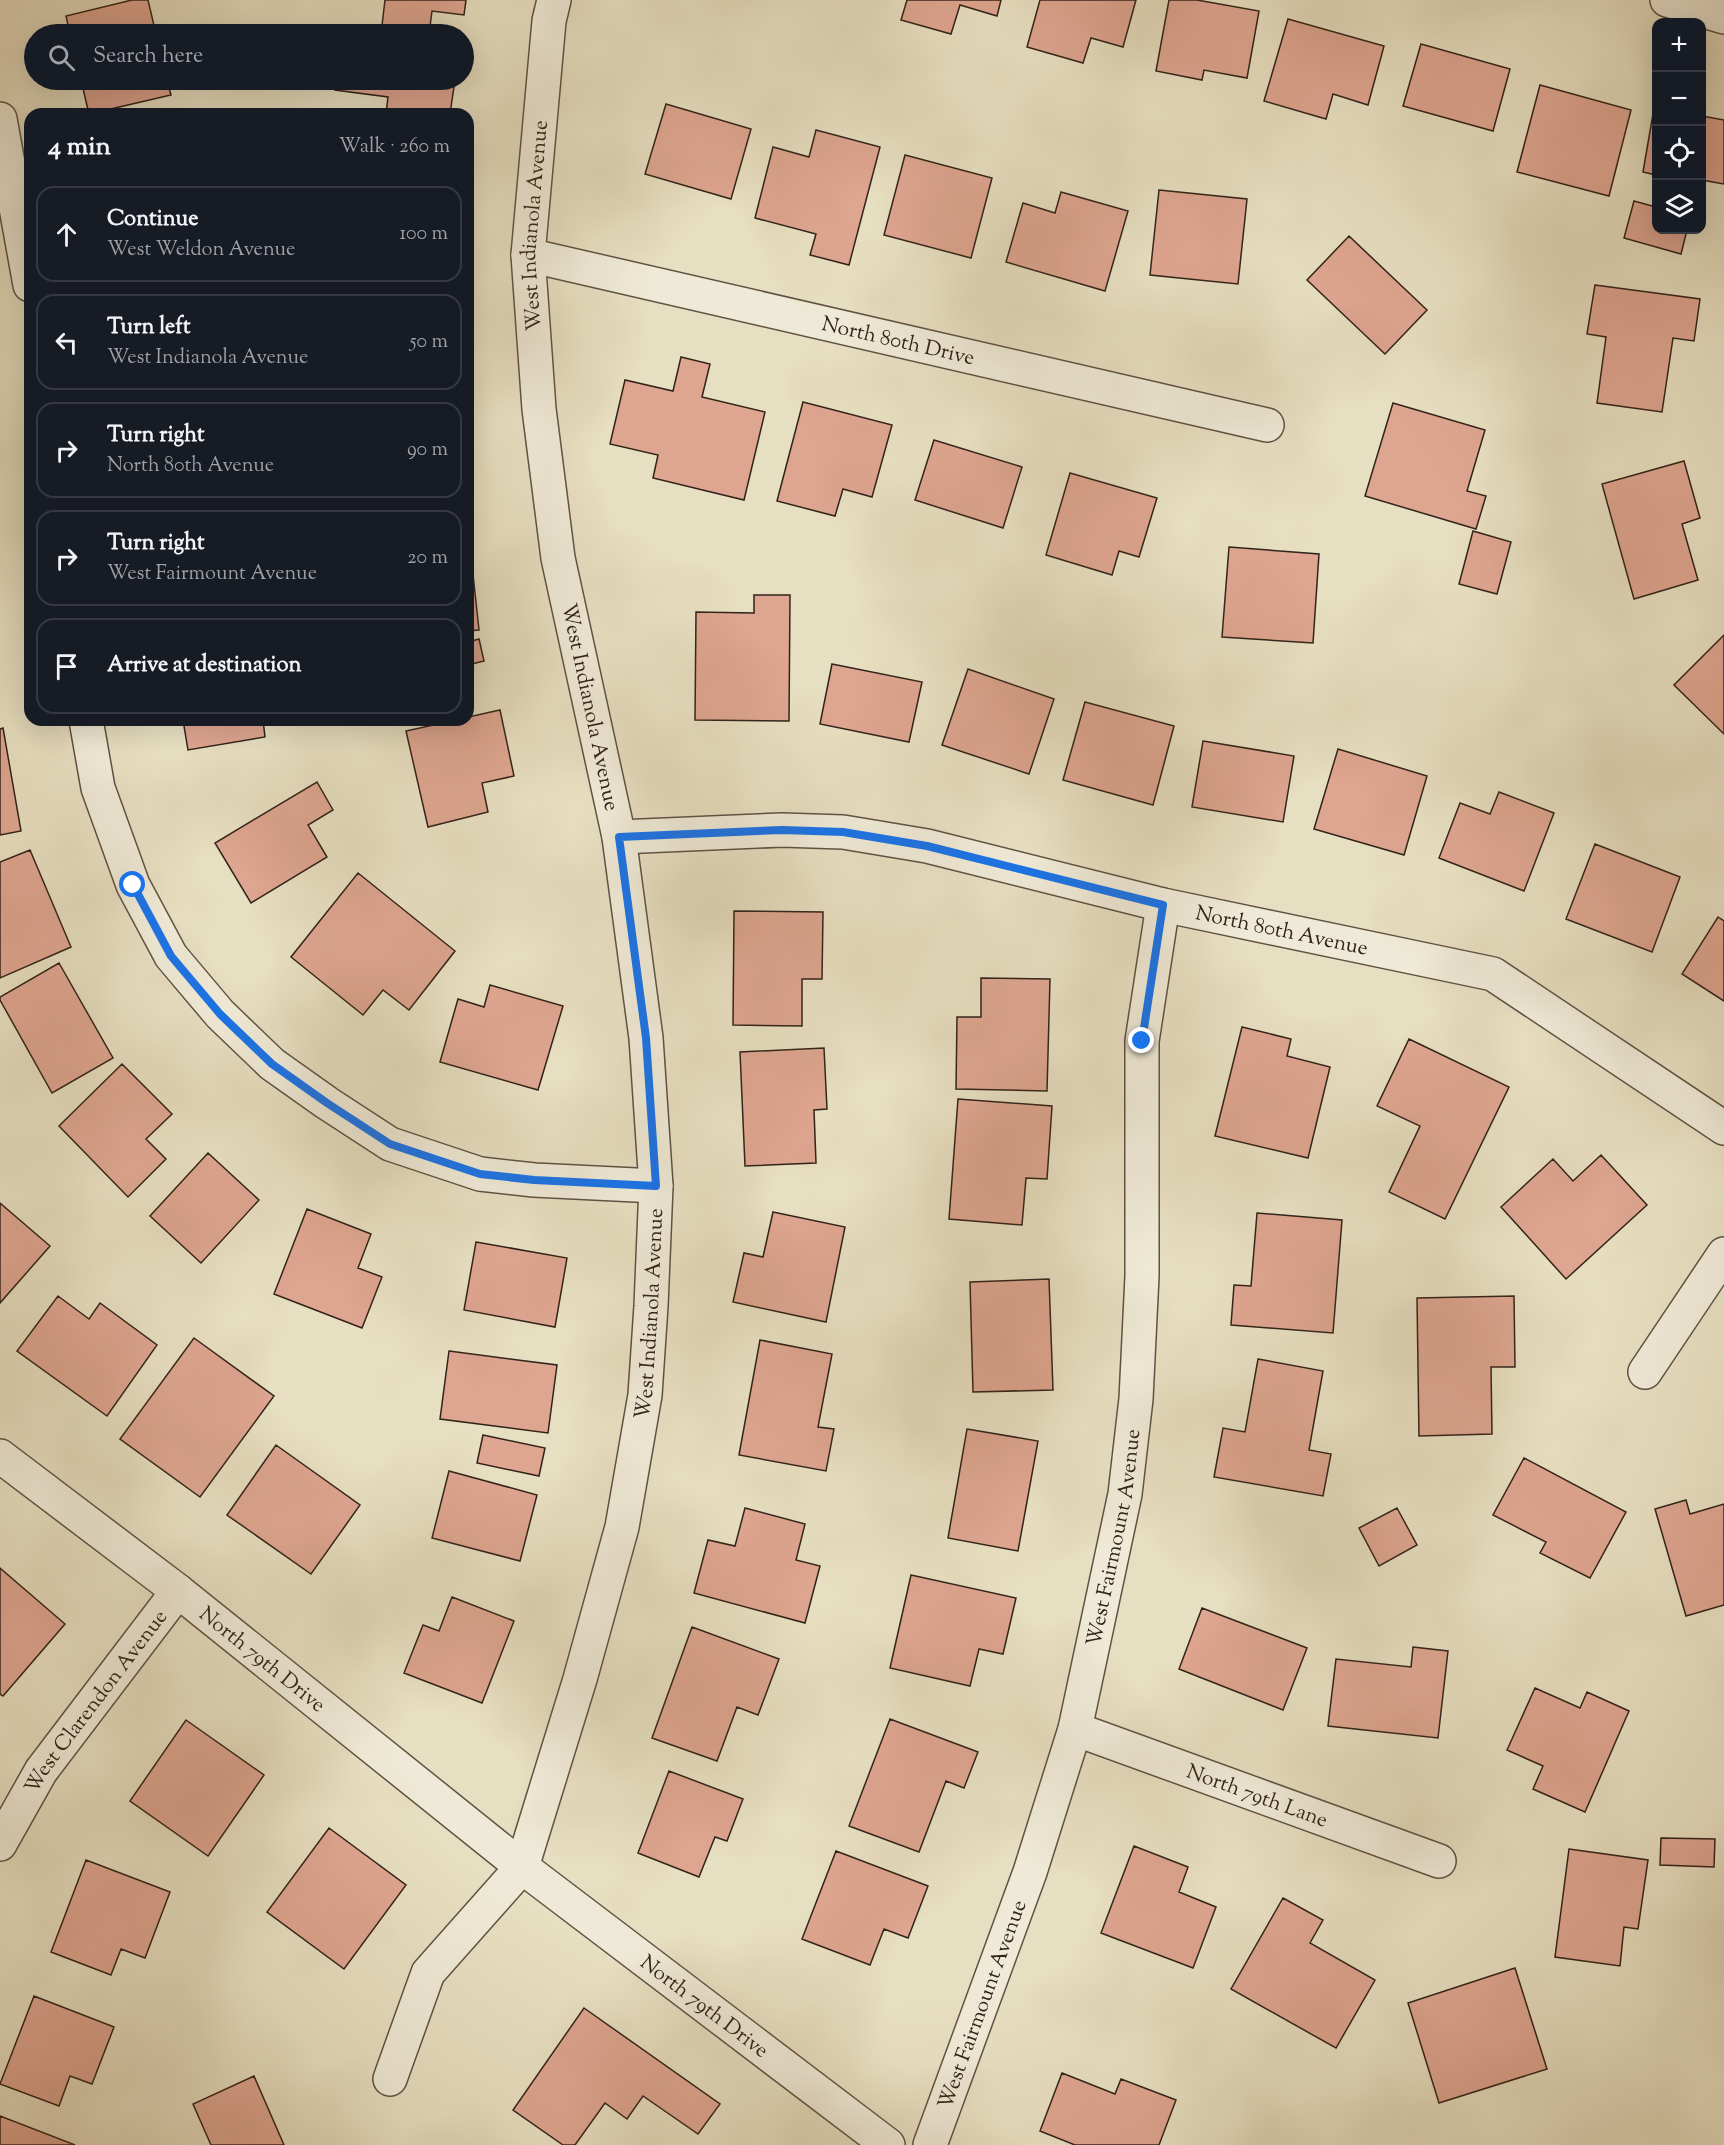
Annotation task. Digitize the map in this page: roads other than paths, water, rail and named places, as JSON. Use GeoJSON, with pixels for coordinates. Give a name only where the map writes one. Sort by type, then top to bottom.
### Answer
{"type":"FeatureCollection","features":[{"type":"Feature","properties":{"kind":"street","name":"West Indianola Avenue"},"geometry":{"type":"LineString","coordinates":[[522,1867],[580,1679],[622,1527],[645,1395],[656,1186],[646,1038],[619,837],[558,558],[539,409],[528,255],[547,44],[554,0]]}},
{"type":"Feature","properties":{"kind":"street"},"geometry":{"type":"LineString","coordinates":[[1667,0],[1724,17]]}},
{"type":"Feature","properties":{"kind":"street"},"geometry":{"type":"LineString","coordinates":[[0,119],[24,252]]}},
{"type":"Feature","properties":{"kind":"street","name":"North 80th Drive"},"geometry":{"type":"LineString","coordinates":[[528,255],[1267,424]]}},
{"type":"Feature","properties":{"kind":"street"},"geometry":{"type":"LineString","coordinates":[[87,726],[98,788],[133,885],[171,956],[220,1014],[272,1064],[390,1144],[480,1174],[534,1180],[656,1186]]}},
{"type":"Feature","properties":{"kind":"street","name":"North 80th Avenue"},"geometry":{"type":"LineString","coordinates":[[619,837],[782,830],[843,832],[927,846],[1163,905],[1493,974],[1724,1128]]}},
{"type":"Feature","properties":{"kind":"street","name":"West Fairmount Avenue"},"geometry":{"type":"LineString","coordinates":[[930,2145],[1030,1872],[1075,1729],[1125,1494],[1133,1423],[1142,1276],[1142,1041],[1163,905]]}},
{"type":"Feature","properties":{"kind":"street"},"geometry":{"type":"LineString","coordinates":[[1645,1372],[1724,1254]]}},
{"type":"Feature","properties":{"kind":"street","name":"North 79th Drive"},"geometry":{"type":"LineString","coordinates":[[0,1455],[178,1591],[522,1867],[888,2145]]}},
{"type":"Feature","properties":{"kind":"street","name":"West Clarendon Avenue"},"geometry":{"type":"LineString","coordinates":[[0,1844],[41,1771],[178,1591]]}},
{"type":"Feature","properties":{"kind":"street","name":"North 79th Lane"},"geometry":{"type":"LineString","coordinates":[[1075,1729],[1439,1861]]}},
{"type":"Feature","properties":{"kind":"street"},"geometry":{"type":"LineString","coordinates":[[390,2079],[428,1973],[522,1867]]}}]}
